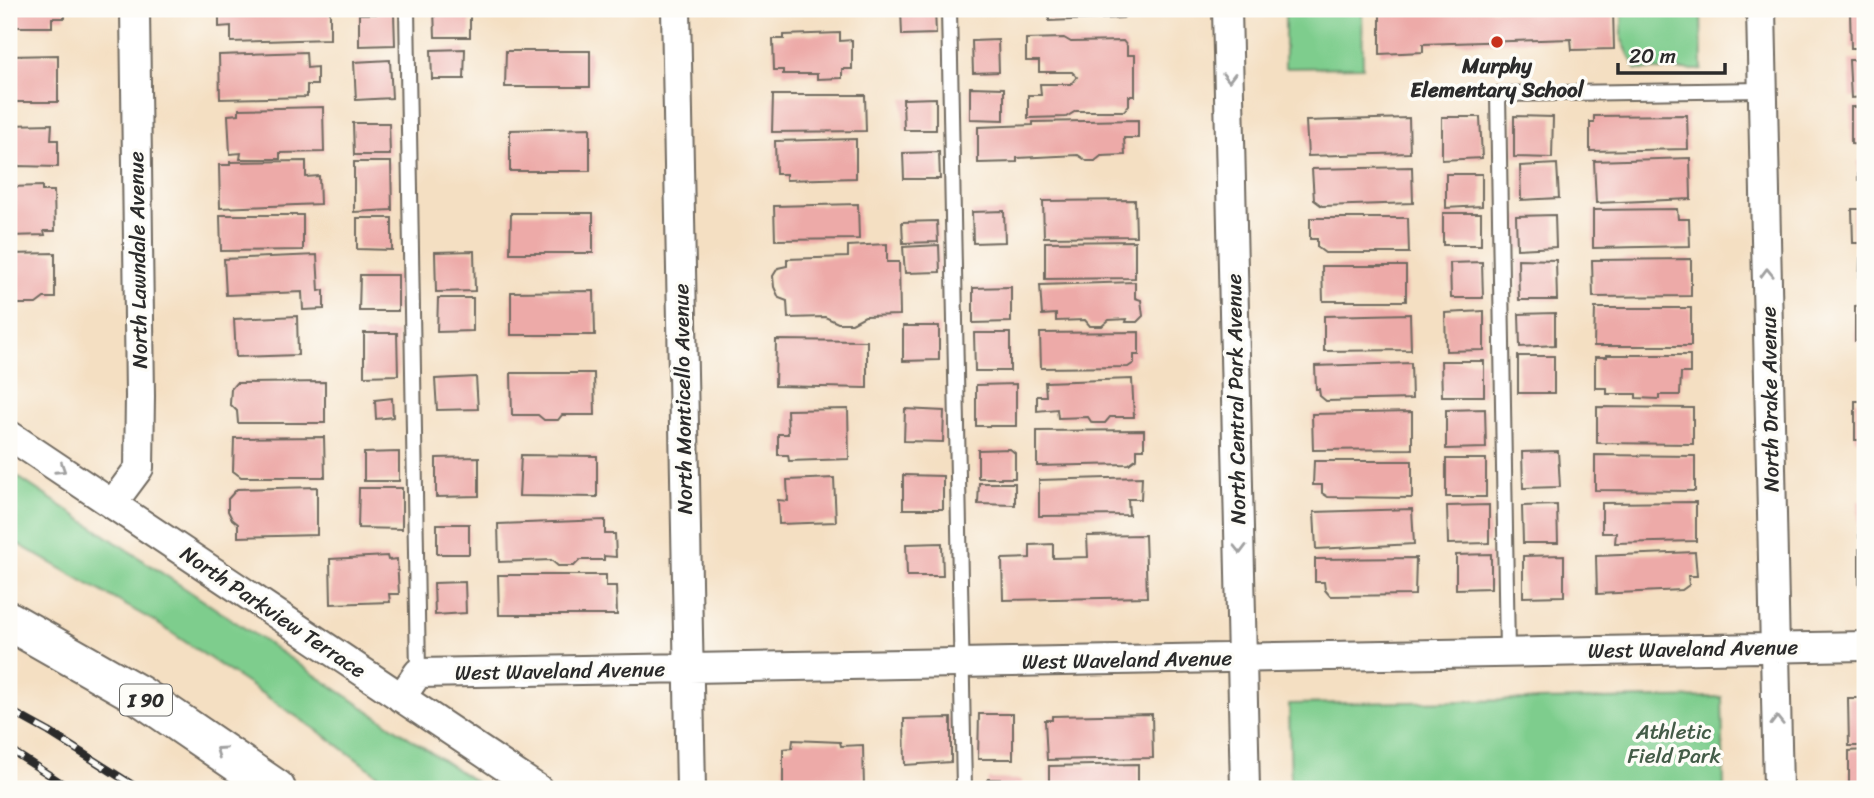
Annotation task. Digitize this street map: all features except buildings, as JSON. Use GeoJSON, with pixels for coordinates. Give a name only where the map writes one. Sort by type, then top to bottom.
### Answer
{"type":"FeatureCollection","features":[{"type":"Feature","properties":{"kind":"highway","name":"I 90"},"geometry":{"type":"LineString","coordinates":[[9,621],[139,695],[276,789]]}},
{"type":"Feature","properties":{"kind":"street","name":"North Lawndale Avenue"},"geometry":{"type":"LineString","coordinates":[[113,503],[139,468],[141,396],[135,9]]}},
{"type":"Feature","properties":{"kind":"street","name":"North Monticello Avenue"},"geometry":{"type":"LineString","coordinates":[[676,9],[691,789]]}},
{"type":"Feature","properties":{"kind":"street","name":"North Central Park Avenue"},"geometry":{"type":"LineString","coordinates":[[1227,9],[1245,789]]}},
{"type":"Feature","properties":{"kind":"street","name":"North Drake Avenue"},"geometry":{"type":"LineString","coordinates":[[1762,9],[1778,789]]}},
{"type":"Feature","properties":{"kind":"street","name":"North Parkview Terrace"},"geometry":{"type":"LineString","coordinates":[[9,435],[538,789]]}},
{"type":"Feature","properties":{"kind":"street","name":"West Waveland Avenue"},"geometry":{"type":"LineString","coordinates":[[418,673],[1865,646]]}},
{"type":"Feature","properties":{"kind":"street"},"geometry":{"type":"LineString","coordinates":[[401,698],[418,673]]}},
{"type":"Feature","properties":{"kind":"lane"},"geometry":{"type":"LineString","coordinates":[[407,9],[418,673]]}},
{"type":"Feature","properties":{"kind":"lane"},"geometry":{"type":"LineString","coordinates":[[948,9],[964,789]]}},
{"type":"Feature","properties":{"kind":"lane"},"geometry":{"type":"LineString","coordinates":[[1507,653],[1498,94],[1763,90]]}},
{"type":"Feature","properties":{"kind":"green space"},"geometry":{"type":"Polygon","coordinates":[[[1285,9],[1362,9],[1363,67],[1285,68],[1285,9]]]}},
{"type":"Feature","properties":{"kind":"green space"},"geometry":{"type":"Polygon","coordinates":[[[1631,9],[1701,9],[1702,70],[1636,70],[1622,40],[1622,16],[1631,9]]]}},
{"type":"Feature","properties":{"kind":"green space"},"geometry":{"type":"Polygon","coordinates":[[[9,471],[486,789],[397,789],[324,735],[157,623],[9,539],[9,471]]]}},
{"type":"Feature","properties":{"kind":"green space","name":"Athletic Field Park"},"geometry":{"type":"Polygon","coordinates":[[[1722,697],[1724,789],[1291,789],[1289,704],[1722,697]]]}},
{"type":"Feature","properties":{"kind":"railway"},"geometry":{"type":"LineString","coordinates":[[9,710],[139,789]]}},
{"type":"Feature","properties":{"kind":"railway"},"geometry":{"type":"LineString","coordinates":[[9,749],[71,789]]}},
{"type":"Feature","properties":{"kind":"place","name":"Murphy Elementary School"},"geometry":{"type":"Point","coordinates":[1497,42]}}]}
